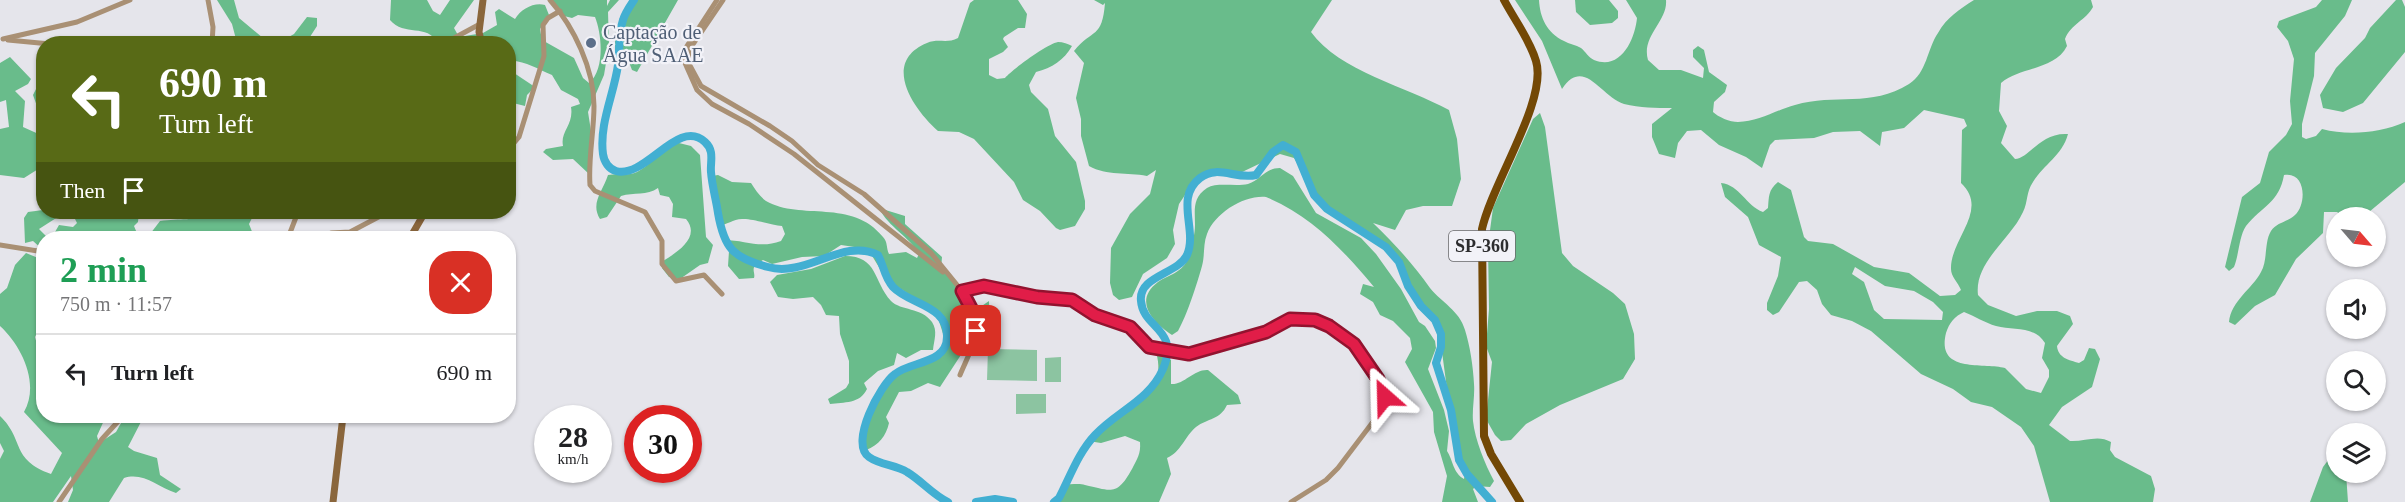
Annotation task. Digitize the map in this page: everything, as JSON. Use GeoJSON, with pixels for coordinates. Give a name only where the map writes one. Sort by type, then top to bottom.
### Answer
{"type":"FeatureCollection","features":[{"type":"Feature","properties":{"kind":"main road","name":"SP-360"},"geometry":{"type":"LineString","coordinates":[[1504,0],[1536,60],[1538,75],[1534,102],[1488,203],[1482,229],[1482,418],[1491,454],[1520,502]]}},
{"type":"Feature","properties":{"kind":"street"},"geometry":{"type":"LineString","coordinates":[[1,39],[77,22],[130,0]]}},
{"type":"Feature","properties":{"kind":"street"},"geometry":{"type":"LineString","coordinates":[[208,0],[212,36]]}},
{"type":"Feature","properties":{"kind":"street"},"geometry":{"type":"LineString","coordinates":[[481,36],[483,0]]}},
{"type":"Feature","properties":{"kind":"street"},"geometry":{"type":"LineString","coordinates":[[550,0],[560,11],[576,38],[589,74],[594,103],[590,185],[595,191],[645,212],[662,242],[662,264],[676,281],[704,275],[722,294]]}},
{"type":"Feature","properties":{"kind":"street"},"geometry":{"type":"LineString","coordinates":[[717,0],[685,49],[685,63],[703,97],[794,154],[964,291],[972,310],[976,331],[975,343],[960,375]]}},
{"type":"Feature","properties":{"kind":"street"},"geometry":{"type":"LineString","coordinates":[[703,97],[701,86],[688,62],[689,50],[723,0]]}},
{"type":"Feature","properties":{"kind":"street"},"geometry":{"type":"LineString","coordinates":[[516,141],[544,56],[543,25],[548,18],[560,11]]}},
{"type":"Feature","properties":{"kind":"street"},"geometry":{"type":"LineString","coordinates":[[458,36],[480,24]]}},
{"type":"Feature","properties":{"kind":"street"},"geometry":{"type":"LineString","coordinates":[[1,39],[36,43]]}},
{"type":"Feature","properties":{"kind":"street"},"geometry":{"type":"LineString","coordinates":[[701,86],[770,126],[792,141],[818,165],[864,194],[931,253],[948,276]]}},
{"type":"Feature","properties":{"kind":"street"},"geometry":{"type":"LineString","coordinates":[[352,231],[375,219]]}},
{"type":"Feature","properties":{"kind":"street"},"geometry":{"type":"LineString","coordinates":[[0,245],[36,251]]}},
{"type":"Feature","properties":{"kind":"street"},"geometry":{"type":"LineString","coordinates":[[964,291],[984,286],[1037,297],[1072,300],[1095,315],[1130,327],[1143,343],[1156,349],[1189,354],[1266,332],[1290,319],[1302,318],[1329,326],[1354,344],[1378,379],[1385,397],[1384,406],[1338,468],[1326,480],[1291,502]]}},
{"type":"Feature","properties":{"kind":"street"},"geometry":{"type":"LineString","coordinates":[[59,502],[102,439],[116,423]]}},
{"type":"Feature","properties":{"kind":"street"},"geometry":{"type":"LineString","coordinates":[[333,502],[342,423]]}},
{"type":"Feature","properties":{"kind":"green space"},"geometry":{"type":"Polygon","coordinates":[[[217,0],[234,0],[239,18],[261,36],[235,36],[232,24],[217,0]]]}},
{"type":"Feature","properties":{"kind":"green space"},"geometry":{"type":"Polygon","coordinates":[[[391,0],[427,0],[433,11],[440,15],[450,0],[474,0],[454,28],[458,36],[432,36],[422,31],[402,28],[390,20],[391,0]]]}},
{"type":"Feature","properties":{"kind":"green space"},"geometry":{"type":"Polygon","coordinates":[[[552,0],[607,0],[607,6],[610,0],[619,0],[608,12],[609,45],[604,75],[588,112],[591,131],[589,174],[573,159],[553,160],[543,152],[546,149],[563,146],[563,136],[571,119],[571,107],[580,104],[578,99],[561,90],[552,75],[526,63],[516,61],[516,36],[465,36],[483,33],[497,25],[495,12],[499,9],[515,19],[528,7],[545,5],[549,15],[540,29],[542,40],[574,58],[583,78],[589,83],[598,70],[601,52],[595,17],[564,16],[552,0]]]}},
{"type":"Feature","properties":{"kind":"green space"},"geometry":{"type":"Polygon","coordinates":[[[635,0],[678,0],[637,72],[632,70],[627,57],[615,50],[615,34],[635,0]]]}},
{"type":"Feature","properties":{"kind":"green space"},"geometry":{"type":"Polygon","coordinates":[[[974,0],[1018,0],[1027,14],[1025,28],[1018,28],[1004,37],[1008,47],[989,59],[989,75],[997,79],[1005,78],[1046,47],[1058,42],[1072,46],[1057,63],[1036,72],[1029,85],[1031,92],[1048,109],[1055,136],[1076,162],[1085,209],[1075,226],[1060,230],[1056,228],[1040,211],[1023,200],[1014,182],[974,139],[959,132],[938,131],[919,111],[911,98],[904,73],[906,62],[913,51],[927,43],[958,38],[970,3],[974,0]]]}},
{"type":"Feature","properties":{"kind":"green space"},"geometry":{"type":"Polygon","coordinates":[[[1094,0],[1332,0],[1311,32],[1323,46],[1356,68],[1449,110],[1457,139],[1461,179],[1452,206],[1423,206],[1406,210],[1395,230],[1373,223],[1459,317],[1465,330],[1474,377],[1474,428],[1481,452],[1494,481],[1490,487],[1476,486],[1473,489],[1478,502],[1442,502],[1447,476],[1434,432],[1433,412],[1405,362],[1412,349],[1410,338],[1393,321],[1380,315],[1373,302],[1360,294],[1363,284],[1374,287],[1351,260],[1326,235],[1298,214],[1266,197],[1249,199],[1231,207],[1216,219],[1207,234],[1200,273],[1178,331],[1172,335],[1151,316],[1146,303],[1151,289],[1158,282],[1178,271],[1187,261],[1194,233],[1195,205],[1202,192],[1216,185],[1248,184],[1270,170],[1280,168],[1293,176],[1316,213],[1361,238],[1376,254],[1401,289],[1419,322],[1425,326],[1435,341],[1436,348],[1428,369],[1444,410],[1449,431],[1447,451],[1455,470],[1464,479],[1465,473],[1456,450],[1455,427],[1451,419],[1438,322],[1422,311],[1415,301],[1397,262],[1369,236],[1337,216],[1320,201],[1294,158],[1280,154],[1240,173],[1207,174],[1195,180],[1179,204],[1173,230],[1175,244],[1167,258],[1143,274],[1132,297],[1119,300],[1113,295],[1110,283],[1111,248],[1130,214],[1150,194],[1156,170],[1147,176],[1110,173],[1089,166],[1081,136],[1081,119],[1076,98],[1084,63],[1074,51],[1096,32],[1102,22],[1105,3],[1103,5],[1094,0]]]}},
{"type":"Feature","properties":{"kind":"green space"},"geometry":{"type":"Polygon","coordinates":[[[1515,0],[1539,0],[1543,19],[1553,34],[1581,48],[1594,60],[1604,62],[1619,57],[1625,51],[1633,35],[1637,18],[1626,0],[1666,0],[1666,8],[1648,43],[1648,60],[1659,70],[1681,70],[1703,78],[1704,68],[1693,57],[1693,50],[1698,46],[1704,50],[1709,72],[1727,85],[1725,92],[1714,102],[1713,112],[1735,122],[1760,118],[1788,107],[1810,102],[1881,96],[1909,84],[1920,74],[1934,39],[1945,22],[1974,0],[2091,0],[2093,7],[2068,34],[2065,39],[2067,46],[2061,54],[2046,64],[2001,83],[1999,111],[2007,126],[2001,143],[2015,159],[2025,155],[2050,137],[2068,134],[2062,148],[2031,186],[2025,208],[2017,222],[1987,261],[1978,283],[1978,295],[1988,305],[2016,316],[2037,311],[2057,311],[2070,316],[2073,324],[2057,346],[2059,353],[2079,363],[2084,360],[2089,348],[2095,349],[2100,359],[2092,387],[2062,407],[2049,425],[2070,441],[2096,438],[2111,442],[2110,450],[2115,457],[2151,476],[2155,489],[2153,502],[2050,502],[2034,446],[2021,427],[1992,407],[1971,402],[1953,389],[1921,374],[1871,331],[1852,321],[1831,315],[1822,304],[1817,290],[1807,281],[1799,282],[1779,312],[1773,315],[1767,310],[1767,303],[1778,276],[1781,257],[1759,245],[1748,217],[1725,197],[1721,183],[1738,191],[1763,212],[1768,208],[1771,191],[1778,182],[1791,190],[1804,237],[1808,241],[1833,244],[1874,267],[1909,273],[1940,296],[1955,295],[1961,290],[1951,272],[1952,258],[1967,225],[1972,204],[1969,193],[1961,183],[1962,130],[1967,126],[1964,119],[1924,110],[1904,128],[1882,132],[1880,146],[1860,131],[1833,132],[1814,138],[1775,140],[1770,145],[1762,168],[1746,157],[1719,145],[1701,130],[1687,131],[1678,143],[1675,158],[1659,154],[1652,137],[1652,124],[1672,108],[1624,104],[1585,77],[1578,76],[1570,80],[1562,89],[1542,41],[1515,0]],[[1855,267],[1852,274],[1864,282],[1874,310],[1884,319],[1942,320],[1943,312],[1933,302],[1914,291],[1885,286],[1855,267]],[[1964,312],[1953,320],[1947,329],[1945,346],[1948,355],[1954,361],[1964,364],[2005,368],[2026,389],[2041,393],[2049,377],[2049,370],[2042,358],[2045,343],[2040,337],[2029,331],[1992,325],[1964,312]]]}},
{"type":"Feature","properties":{"kind":"green space"},"geometry":{"type":"Polygon","coordinates":[[[1575,0],[1609,0],[1618,11],[1618,18],[1612,23],[1590,25],[1576,12],[1575,0]]]}},
{"type":"Feature","properties":{"kind":"green space"},"geometry":{"type":"Polygon","coordinates":[[[2322,0],[2352,0],[2345,16],[2315,53],[2314,76],[2302,124],[2302,137],[2306,139],[2316,136],[2322,129],[2364,132],[2385,129],[2405,122],[2405,182],[2375,207],[2326,207],[2323,233],[2296,259],[2275,295],[2255,306],[2235,325],[2229,322],[2231,315],[2238,301],[2261,272],[2271,231],[2295,215],[2301,204],[2303,196],[2300,183],[2291,175],[2284,175],[2274,198],[2246,226],[2240,240],[2234,267],[2229,271],[2225,267],[2242,197],[2260,183],[2269,152],[2286,135],[2292,124],[2290,101],[2294,59],[2288,41],[2277,27],[2279,21],[2316,7],[2322,0]]]}},
{"type":"Feature","properties":{"kind":"green space"},"geometry":{"type":"Polygon","coordinates":[[[2396,0],[2402,0],[2405,7],[2405,52],[2363,103],[2343,112],[2323,108],[2320,95],[2336,68],[2365,38],[2370,28],[2396,0]]]}},
{"type":"Feature","properties":{"kind":"green space"},"geometry":{"type":"Polygon","coordinates":[[[307,17],[317,18],[317,26],[311,36],[290,36],[307,17]]]}},
{"type":"Feature","properties":{"kind":"green space"},"geometry":{"type":"Polygon","coordinates":[[[10,57],[31,79],[28,84],[15,91],[25,101],[23,127],[36,133],[36,170],[24,178],[0,175],[0,129],[9,127],[6,100],[0,102],[0,63],[10,57]]]}},
{"type":"Feature","properties":{"kind":"green space"},"geometry":{"type":"Polygon","coordinates":[[[516,74],[535,87],[527,95],[525,106],[516,104],[516,74]]]}},
{"type":"Feature","properties":{"kind":"green space"},"geometry":{"type":"Polygon","coordinates":[[[1540,113],[1545,127],[1562,253],[1573,266],[1613,293],[1625,304],[1634,334],[1635,359],[1623,379],[1560,405],[1526,424],[1511,440],[1501,441],[1486,419],[1492,362],[1486,346],[1489,309],[1488,245],[1493,208],[1533,119],[1540,113]]]}},
{"type":"Feature","properties":{"kind":"green space"},"geometry":{"type":"Polygon","coordinates":[[[675,142],[691,146],[700,155],[706,237],[713,245],[708,263],[700,265],[680,279],[669,277],[662,268],[663,261],[681,249],[691,232],[686,219],[672,217],[673,204],[669,197],[660,195],[658,188],[649,192],[621,196],[607,217],[600,219],[596,208],[598,197],[608,175],[637,172],[675,142]]]}},
{"type":"Feature","properties":{"kind":"green space"},"geometry":{"type":"Polygon","coordinates":[[[718,175],[732,182],[751,183],[766,201],[780,207],[842,214],[857,218],[871,225],[883,237],[889,254],[906,252],[917,258],[919,254],[915,248],[888,221],[879,208],[905,216],[905,224],[942,257],[941,269],[959,287],[956,292],[969,312],[973,312],[989,301],[990,328],[978,347],[973,348],[970,341],[940,387],[928,383],[911,391],[899,392],[886,417],[889,423],[886,432],[881,440],[871,448],[866,450],[863,432],[875,401],[894,378],[923,365],[936,356],[945,340],[939,321],[928,307],[886,279],[868,249],[841,245],[824,256],[802,257],[772,264],[763,260],[754,267],[754,278],[739,279],[728,266],[729,251],[724,240],[766,244],[781,241],[785,234],[782,226],[746,219],[718,226],[711,179],[712,176],[718,175]]]}},
{"type":"Feature","properties":{"kind":"green space"},"geometry":{"type":"Polygon","coordinates":[[[36,211],[36,219],[55,219],[39,229],[41,231],[36,231],[36,244],[33,241],[25,243],[24,218],[28,212],[36,211]]]}},
{"type":"Feature","properties":{"kind":"green space"},"geometry":{"type":"Polygon","coordinates":[[[75,219],[138,219],[134,226],[136,231],[56,231],[59,225],[73,227],[77,223],[75,219]]]}},
{"type":"Feature","properties":{"kind":"green space"},"geometry":{"type":"Polygon","coordinates":[[[252,219],[249,224],[252,231],[152,231],[160,221],[252,219]]]}},
{"type":"Feature","properties":{"kind":"green space"},"geometry":{"type":"Polygon","coordinates":[[[26,253],[36,257],[36,423],[103,423],[97,436],[99,443],[116,432],[121,423],[140,423],[128,447],[157,458],[160,475],[181,489],[176,493],[144,479],[131,477],[124,478],[109,502],[68,502],[73,490],[71,476],[53,502],[0,502],[0,459],[4,451],[0,443],[0,416],[13,433],[23,455],[38,468],[51,474],[62,453],[24,412],[30,390],[26,366],[15,344],[0,326],[0,294],[7,288],[15,265],[26,253]]]}},
{"type":"Feature","properties":{"kind":"green space"},"geometry":{"type":"Polygon","coordinates":[[[845,256],[864,260],[874,271],[891,301],[927,317],[934,325],[935,336],[933,350],[921,350],[906,358],[897,353],[894,365],[878,371],[864,383],[867,389],[856,400],[830,404],[828,399],[846,388],[849,383],[849,361],[840,334],[839,316],[826,315],[821,305],[813,297],[793,299],[778,297],[770,282],[777,275],[811,269],[845,256]]]}},
{"type":"Feature","properties":{"kind":"green space"},"geometry":{"type":"Polygon","coordinates":[[[988,349],[1037,350],[1037,381],[987,380],[988,349]]]}},
{"type":"Feature","properties":{"kind":"green space"},"geometry":{"type":"Polygon","coordinates":[[[1156,352],[1171,360],[1171,384],[1208,370],[1238,395],[1241,404],[1227,405],[1221,414],[1200,424],[1176,452],[1167,458],[1171,474],[1159,502],[1053,502],[1066,484],[1080,484],[1108,490],[1118,488],[1127,478],[1138,456],[1140,442],[1125,436],[1101,443],[1088,441],[1147,395],[1155,384],[1158,370],[1156,352]]]}},
{"type":"Feature","properties":{"kind":"green space"},"geometry":{"type":"Polygon","coordinates":[[[1061,357],[1061,382],[1045,382],[1045,358],[1061,357]]]}},
{"type":"Feature","properties":{"kind":"green space"},"geometry":{"type":"Polygon","coordinates":[[[1016,394],[1046,394],[1046,413],[1016,414],[1016,394]]]}},
{"type":"Feature","properties":{"kind":"green space"},"geometry":{"type":"Polygon","coordinates":[[[2326,463],[2326,483],[2347,483],[2348,502],[2310,502],[2326,463]]]}},
{"type":"Feature","properties":{"kind":"waterway"},"geometry":{"type":"LineString","coordinates":[[634,0],[625,15],[620,31],[618,65],[603,132],[603,154],[609,167],[616,171],[627,171],[639,166],[673,142],[684,137],[695,136],[705,142],[710,149],[720,225],[727,243],[738,255],[756,264],[782,269],[851,251],[865,251],[878,255],[893,287],[935,312],[946,326],[947,337],[945,346],[935,357],[902,370],[889,380],[875,401],[864,427],[864,450],[873,460],[907,472],[948,502]]}},
{"type":"Feature","properties":{"kind":"waterway"},"geometry":{"type":"LineString","coordinates":[[1054,502],[1059,498],[1089,442],[1141,398],[1157,380],[1163,369],[1167,345],[1164,337],[1143,310],[1142,293],[1152,280],[1176,267],[1187,255],[1190,245],[1187,205],[1192,186],[1200,178],[1214,172],[1241,176],[1256,175],[1273,152],[1283,145],[1296,152],[1314,195],[1327,209],[1386,247],[1399,262],[1408,286],[1421,306],[1435,320],[1441,334],[1441,347],[1436,363],[1451,410],[1459,460],[1467,474],[1492,502]]}},
{"type":"Feature","properties":{"kind":"waterway"},"geometry":{"type":"LineString","coordinates":[[976,502],[995,499],[1013,502]]}},
{"type":"Feature","properties":{"kind":"place","name":"Captação de Água SAAE"},"geometry":{"type":"Point","coordinates":[591,43]}},
{"type":"Feature","properties":{"kind":"route"},"geometry":{"type":"LineString","coordinates":[[976,331],[972,310],[962,291],[984,286],[1037,297],[1072,300],[1095,315],[1130,327],[1149,347],[1189,354],[1266,332],[1275,325],[1290,319],[1315,320],[1341,333],[1354,344],[1378,379],[1385,397]]}}]}
